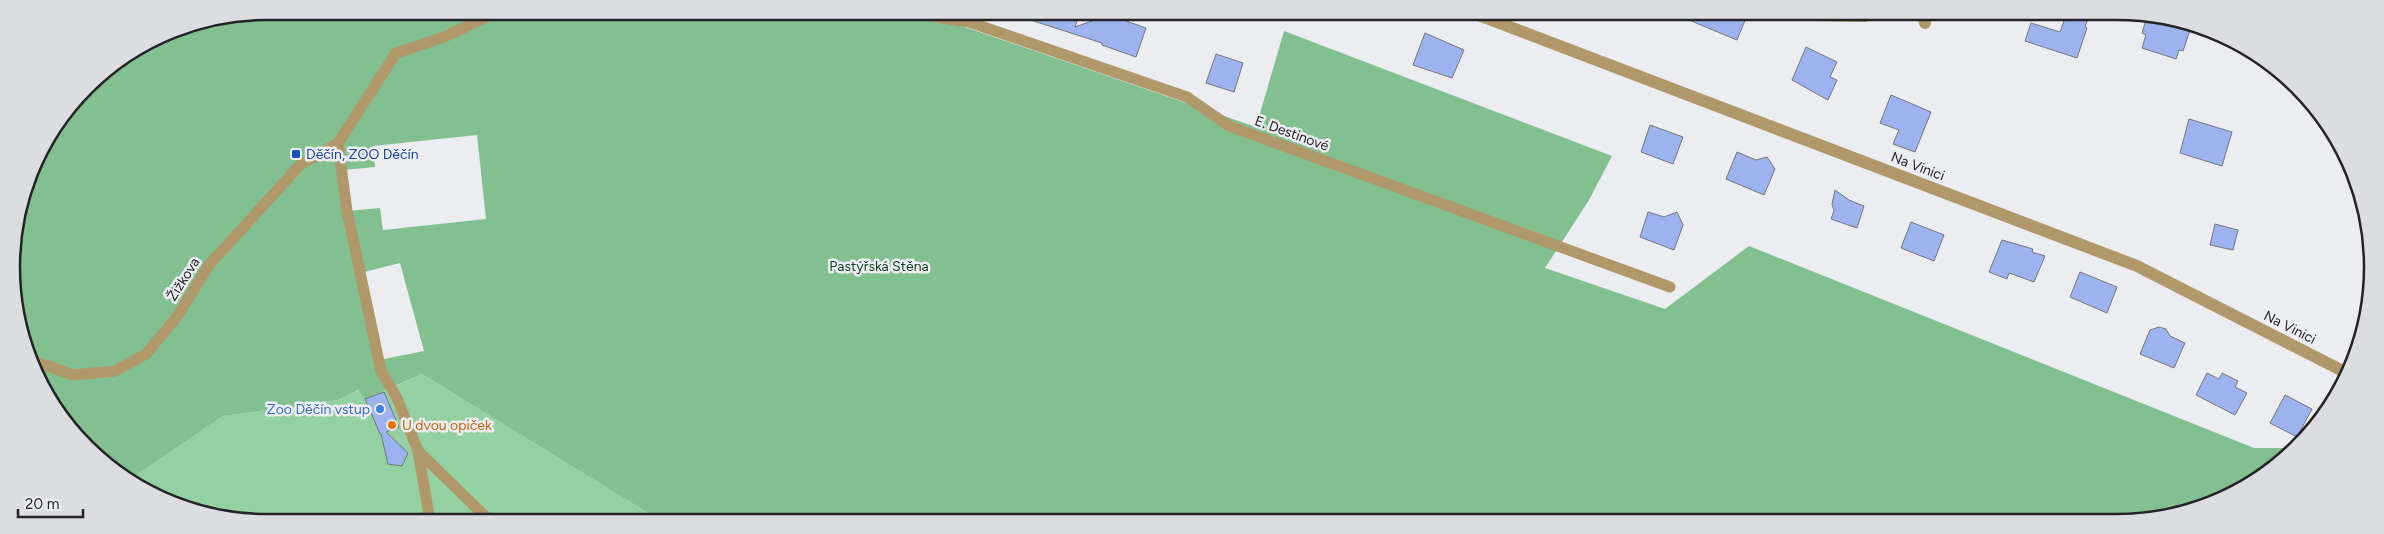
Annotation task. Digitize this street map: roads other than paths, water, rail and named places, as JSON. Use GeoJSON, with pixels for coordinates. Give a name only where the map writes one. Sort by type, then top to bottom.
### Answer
{"type":"FeatureCollection","features":[{"type":"Feature","properties":{"kind":"street","name":"Na Vinici"},"geometry":{"type":"LineString","coordinates":[[1491,20],[2137,266],[2341,370]]}},
{"type":"Feature","properties":{"kind":"lane","name":"Žižkova"},"geometry":{"type":"LineString","coordinates":[[39,363],[72,375],[115,371],[146,354],[176,318],[209,265],[300,165],[338,143],[396,54],[479,20]]}},
{"type":"Feature","properties":{"kind":"lane","name":"E. Destinové"},"geometry":{"type":"LineString","coordinates":[[956,20],[969,22],[1187,97],[1229,126],[1670,287]]}},
{"type":"Feature","properties":{"kind":"lane"},"geometry":{"type":"LineString","coordinates":[[338,143],[347,211],[381,371],[392,388],[418,451],[429,514]]}},
{"type":"Feature","properties":{"kind":"lane"},"geometry":{"type":"LineString","coordinates":[[418,451],[484,514]]}},
{"type":"Feature","properties":{"kind":"place","name":"Děčín, ZOO Děčín"},"geometry":{"type":"Point","coordinates":[296,154]}},
{"type":"Feature","properties":{"kind":"place","name":"Zoo Děčín vstup"},"geometry":{"type":"Point","coordinates":[380,409]}},
{"type":"Feature","properties":{"kind":"place","name":"U dvou opiček"},"geometry":{"type":"Point","coordinates":[392,425]}},
{"type":"Feature","properties":{"kind":"park label","name":"Pastýřská Stěna"},"geometry":{"type":"Point","coordinates":[879,266]}}]}
